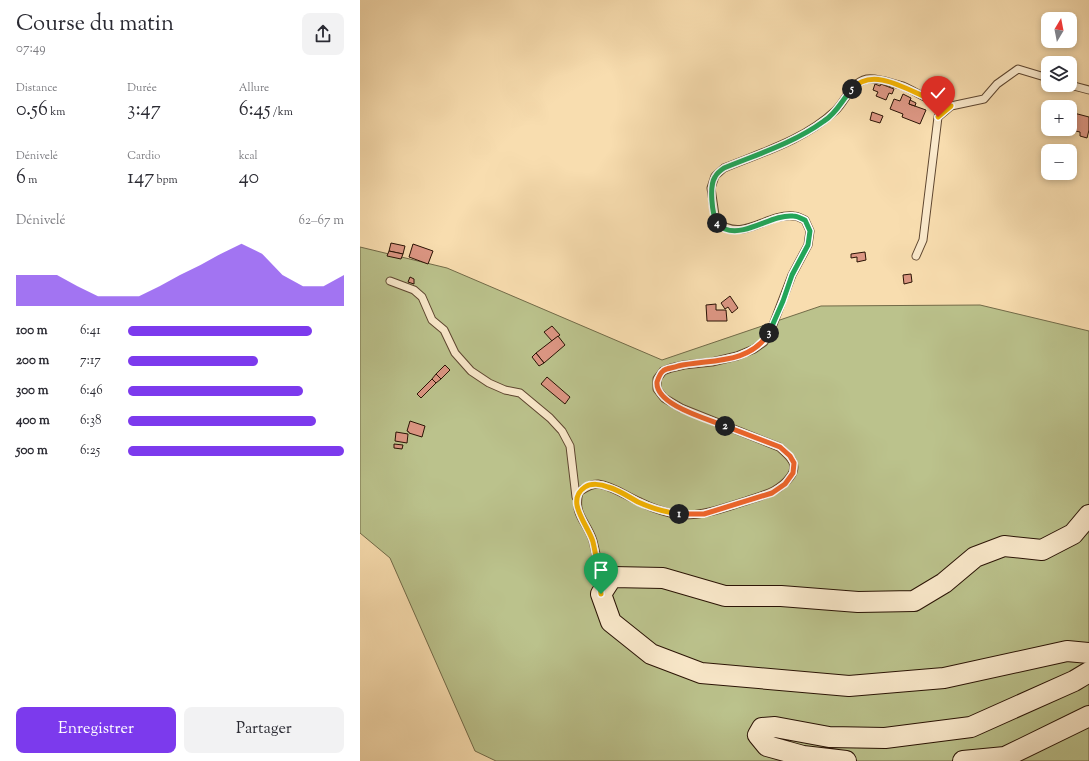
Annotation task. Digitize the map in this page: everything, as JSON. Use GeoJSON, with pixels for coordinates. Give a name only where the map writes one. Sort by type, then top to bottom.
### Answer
{"type":"FeatureCollection","features":[{"type":"Feature","properties":{"kind":"street"},"geometry":{"type":"LineString","coordinates":[[1089,515],[1073,534],[1042,550],[1004,546],[975,557],[944,583],[914,601],[858,602],[782,596],[725,596],[663,578],[612,577],[601,594],[611,622],[652,654],[701,673],[849,686],[944,678],[1067,651],[1089,653]]}},
{"type":"Feature","properties":{"kind":"street"},"geometry":{"type":"LineString","coordinates":[[846,761],[803,756],[767,746],[758,735],[762,728],[774,727],[829,737],[885,738],[971,727],[1074,681],[1089,672]]}},
{"type":"Feature","properties":{"kind":"street"},"geometry":{"type":"LineString","coordinates":[[963,761],[1005,757],[1089,716]]}},
{"type":"Feature","properties":{"kind":"lane"},"geometry":{"type":"LineString","coordinates":[[576,503],[579,492],[586,486],[597,484],[608,486],[640,503],[662,511],[680,514],[704,514],[772,493],[785,484],[793,473],[794,463],[790,456],[780,447],[681,408],[664,398],[657,389],[657,380],[663,371],[684,365],[712,362],[737,356],[754,349],[764,342],[771,330],[792,275],[808,245],[810,231],[805,220],[795,216],[783,216],[758,225],[736,230],[725,229],[716,222],[711,188],[715,176],[724,168],[794,140],[825,121],[839,108],[848,93],[856,84],[867,79],[877,79],[903,86],[940,104],[951,106],[984,99],[997,84],[1018,69],[1041,76]]}},
{"type":"Feature","properties":{"kind":"lane"},"geometry":{"type":"LineString","coordinates":[[1077,87],[1089,90]]}},
{"type":"Feature","properties":{"kind":"lane"},"geometry":{"type":"LineString","coordinates":[[916,256],[923,240],[938,117],[951,106]]}},
{"type":"Feature","properties":{"kind":"lane"},"geometry":{"type":"LineString","coordinates":[[390,281],[414,290],[422,297],[432,320],[444,330],[455,353],[471,371],[489,384],[520,393],[550,418],[562,431],[570,446],[576,503],[579,513],[592,539],[597,558],[601,594]]}},
{"type":"Feature","properties":{"kind":"green space"},"geometry":{"type":"Polygon","coordinates":[[[360,247],[447,268],[662,360],[821,306],[980,305],[1089,331],[1089,761],[496,761],[475,751],[390,558],[360,533],[360,247]]]}},
{"type":"Feature","properties":{"kind":"building"},"geometry":{"type":"Polygon","coordinates":[[[875,84],[880,86],[881,84],[894,89],[892,94],[889,93],[886,100],[876,96],[878,92],[873,90],[875,84]]]}},
{"type":"Feature","properties":{"kind":"building"},"geometry":{"type":"Polygon","coordinates":[[[903,94],[911,98],[909,104],[926,110],[920,124],[902,117],[903,114],[890,109],[894,99],[900,101],[903,94]]]}},
{"type":"Feature","properties":{"kind":"building"},"geometry":{"type":"Polygon","coordinates":[[[910,100],[916,103],[915,106],[909,104],[910,100]]]}},
{"type":"Feature","properties":{"kind":"building"},"geometry":{"type":"Polygon","coordinates":[[[872,112],[883,116],[880,123],[870,120],[872,112]]]}},
{"type":"Feature","properties":{"kind":"building"},"geometry":{"type":"Polygon","coordinates":[[[1077,114],[1089,117],[1089,130],[1087,138],[1080,136],[1080,132],[1077,131],[1077,114]]]}},
{"type":"Feature","properties":{"kind":"building"},"geometry":{"type":"Polygon","coordinates":[[[391,243],[405,246],[403,254],[389,251],[391,243]]]}},
{"type":"Feature","properties":{"kind":"building"},"geometry":{"type":"Polygon","coordinates":[[[413,244],[433,251],[428,264],[409,257],[413,244]]]}},
{"type":"Feature","properties":{"kind":"building"},"geometry":{"type":"Polygon","coordinates":[[[389,251],[403,254],[401,259],[387,256],[389,251]]]}},
{"type":"Feature","properties":{"kind":"building"},"geometry":{"type":"Polygon","coordinates":[[[865,252],[866,260],[857,262],[857,257],[851,258],[851,254],[865,252]]]}},
{"type":"Feature","properties":{"kind":"building"},"geometry":{"type":"Polygon","coordinates":[[[911,274],[912,282],[904,284],[903,275],[911,274]]]}},
{"type":"Feature","properties":{"kind":"building"},"geometry":{"type":"Polygon","coordinates":[[[410,277],[414,279],[414,284],[408,282],[410,277]]]}},
{"type":"Feature","properties":{"kind":"building"},"geometry":{"type":"Polygon","coordinates":[[[730,296],[738,308],[732,313],[728,307],[725,309],[721,303],[730,296]]]}},
{"type":"Feature","properties":{"kind":"building"},"geometry":{"type":"Polygon","coordinates":[[[716,304],[716,310],[726,310],[727,321],[707,321],[706,305],[716,304]]]}},
{"type":"Feature","properties":{"kind":"building"},"geometry":{"type":"Polygon","coordinates":[[[552,326],[560,335],[552,341],[544,332],[552,326]]]}},
{"type":"Feature","properties":{"kind":"building"},"geometry":{"type":"Polygon","coordinates":[[[558,336],[565,345],[544,363],[536,353],[558,336]]]}},
{"type":"Feature","properties":{"kind":"building"},"geometry":{"type":"Polygon","coordinates":[[[536,353],[544,363],[539,366],[532,357],[536,353]]]}},
{"type":"Feature","properties":{"kind":"building"},"geometry":{"type":"Polygon","coordinates":[[[445,365],[450,370],[441,379],[436,374],[445,365]]]}},
{"type":"Feature","properties":{"kind":"building"},"geometry":{"type":"Polygon","coordinates":[[[436,374],[441,379],[436,383],[432,379],[436,374]]]}},
{"type":"Feature","properties":{"kind":"building"},"geometry":{"type":"Polygon","coordinates":[[[547,377],[570,397],[565,404],[541,384],[547,377]]]}},
{"type":"Feature","properties":{"kind":"building"},"geometry":{"type":"Polygon","coordinates":[[[432,379],[436,383],[421,398],[417,394],[432,379]]]}},
{"type":"Feature","properties":{"kind":"building"},"geometry":{"type":"Polygon","coordinates":[[[410,421],[425,426],[422,437],[407,431],[410,421]]]}},
{"type":"Feature","properties":{"kind":"building"},"geometry":{"type":"Polygon","coordinates":[[[396,432],[408,434],[407,443],[395,441],[396,432]]]}},
{"type":"Feature","properties":{"kind":"building"},"geometry":{"type":"Polygon","coordinates":[[[394,444],[403,445],[402,449],[394,448],[394,444]]]}},
{"type":"Feature","properties":{"kind":"route"},"geometry":{"type":"LineString","coordinates":[[601,594],[597,558],[592,539],[579,513],[576,503],[579,492],[586,486],[597,484],[608,486],[640,503],[662,511],[680,514],[704,514],[772,493],[785,484],[793,473],[794,463],[790,456],[780,447],[681,408],[664,398],[657,389],[657,380],[663,371],[684,365],[712,362],[737,356],[754,349],[764,342],[771,330],[792,275],[808,245],[810,231],[805,220],[795,216],[783,216],[758,225],[736,230],[725,229],[716,222],[714,214],[711,188],[715,176],[724,168],[794,140],[825,121],[839,108],[848,93],[856,84],[867,79],[877,79],[903,86],[940,104],[951,106],[938,117]]}}]}
